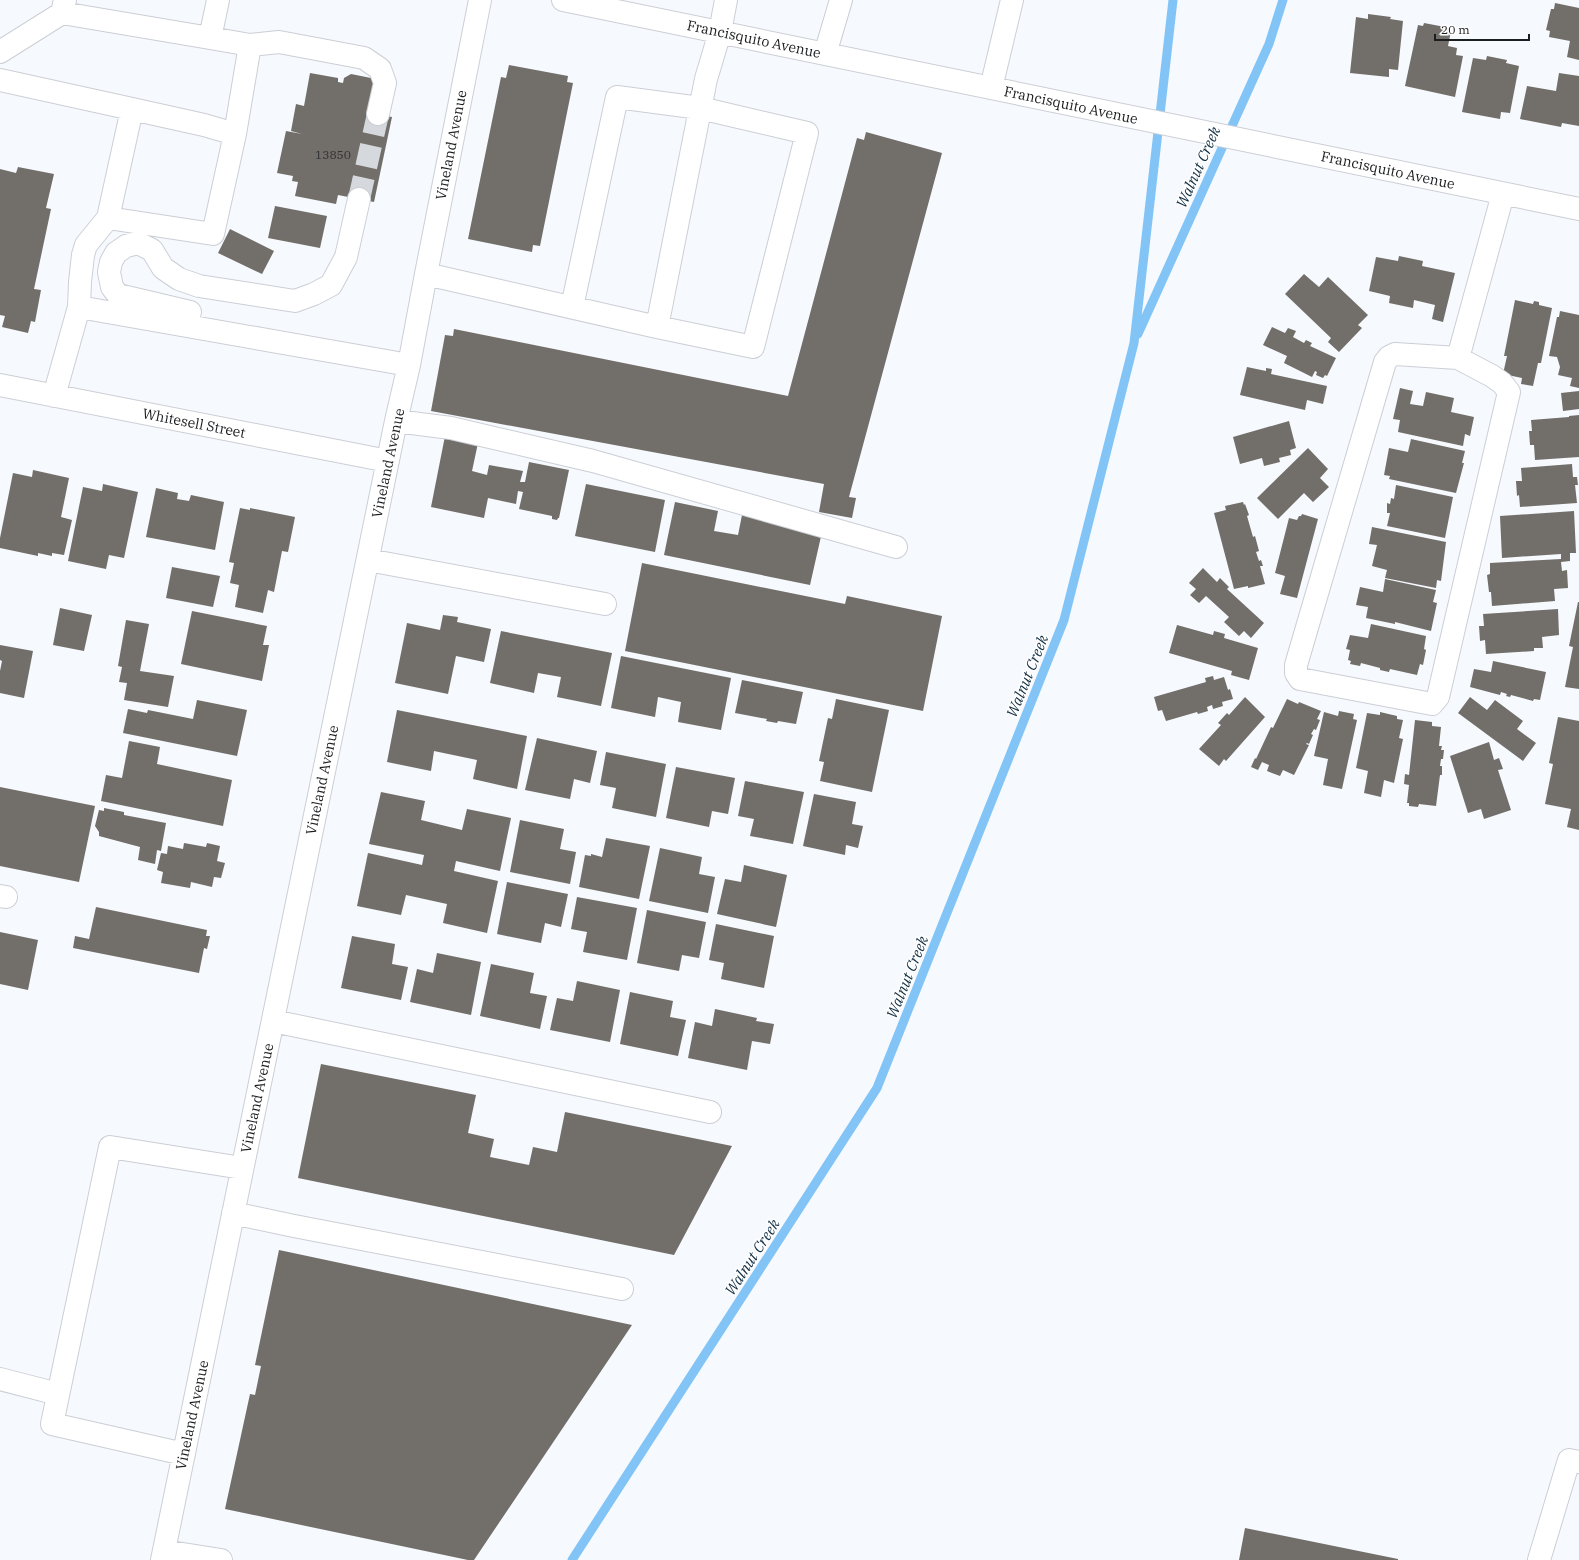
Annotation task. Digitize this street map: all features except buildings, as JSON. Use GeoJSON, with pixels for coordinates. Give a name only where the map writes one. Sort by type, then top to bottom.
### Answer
{"type":"FeatureCollection","features":[{"type":"Feature","properties":{"kind":"street"},"geometry":{"type":"LineString","coordinates":[[210,38],[218,0]]}},
{"type":"Feature","properties":{"kind":"street","name":"Vineland Avenue"},"geometry":{"type":"LineString","coordinates":[[163,1555],[396,421],[409,365],[480,0]]}},
{"type":"Feature","properties":{"kind":"street","name":"Francisquito Avenue"},"geometry":{"type":"LineString","coordinates":[[563,0],[1579,210]]}},
{"type":"Feature","properties":{"kind":"street"},"geometry":{"type":"LineString","coordinates":[[656,327],[706,79],[720,32],[726,0]]}},
{"type":"Feature","properties":{"kind":"street"},"geometry":{"type":"LineString","coordinates":[[825,54],[841,0]]}},
{"type":"Feature","properties":{"kind":"street"},"geometry":{"type":"LineString","coordinates":[[991,88],[1012,0]]}},
{"type":"Feature","properties":{"kind":"street"},"geometry":{"type":"LineString","coordinates":[[0,52],[64,7],[250,45],[280,42],[364,58],[380,69],[384,83],[378,114]]}},
{"type":"Feature","properties":{"kind":"street"},"geometry":{"type":"LineString","coordinates":[[108,218],[213,234],[236,134],[250,45]]}},
{"type":"Feature","properties":{"kind":"street"},"geometry":{"type":"LineString","coordinates":[[0,80],[204,125],[236,134]]}},
{"type":"Feature","properties":{"kind":"street"},"geometry":{"type":"LineString","coordinates":[[426,274],[656,327],[753,347],[808,133],[700,108],[616,97],[572,307]]}},
{"type":"Feature","properties":{"kind":"street"},"geometry":{"type":"LineString","coordinates":[[54,396],[79,307],[80,282],[85,250],[90,240],[108,218],[132,109]]}},
{"type":"Feature","properties":{"kind":"street"},"geometry":{"type":"LineString","coordinates":[[1458,358],[1503,194]]}},
{"type":"Feature","properties":{"kind":"street"},"geometry":{"type":"LineString","coordinates":[[277,341],[263,329],[118,295],[112,286],[109,272],[111,262],[116,253],[126,246],[138,243],[152,250],[163,268],[179,279],[199,286],[295,301],[314,294],[331,285],[346,257],[360,199]]}},
{"type":"Feature","properties":{"kind":"street"},"geometry":{"type":"LineString","coordinates":[[151,225],[163,268]]}},
{"type":"Feature","properties":{"kind":"street"},"geometry":{"type":"LineString","coordinates":[[79,307],[409,365]]}},
{"type":"Feature","properties":{"kind":"street"},"geometry":{"type":"LineString","coordinates":[[1395,354],[1458,358],[1492,376],[1502,383],[1509,392],[1438,697],[1432,704],[1300,679],[1296,673],[1296,665],[1385,362],[1389,357],[1395,354]]}},
{"type":"Feature","properties":{"kind":"street","name":"Whitesell Street"},"geometry":{"type":"LineString","coordinates":[[0,385],[388,461]]}},
{"type":"Feature","properties":{"kind":"street"},"geometry":{"type":"LineString","coordinates":[[396,421],[451,428],[593,461],[896,546]]}},
{"type":"Feature","properties":{"kind":"street"},"geometry":{"type":"LineString","coordinates":[[368,560],[605,604]]}},
{"type":"Feature","properties":{"kind":"street"},"geometry":{"type":"LineString","coordinates":[[273,1021],[710,1112]]}},
{"type":"Feature","properties":{"kind":"street"},"geometry":{"type":"LineString","coordinates":[[184,1454],[52,1424],[58,1394],[110,1147],[242,1168]]}},
{"type":"Feature","properties":{"kind":"street"},"geometry":{"type":"LineString","coordinates":[[233,1212],[294,1226],[622,1289]]}},
{"type":"Feature","properties":{"kind":"street"},"geometry":{"type":"LineString","coordinates":[[0,1379],[58,1394]]}},
{"type":"Feature","properties":{"kind":"street"},"geometry":{"type":"LineString","coordinates":[[1539,1560],[1569,1460],[1579,1462]]}},
{"type":"Feature","properties":{"kind":"street"},"geometry":{"type":"LineString","coordinates":[[163,1555],[221,1560]]}},
{"type":"Feature","properties":{"kind":"waterway","name":"Walnut Creek"},"geometry":{"type":"LineString","coordinates":[[572,1560],[877,1088],[1064,620],[1134,343],[1173,0]]}},
{"type":"Feature","properties":{"kind":"waterway","name":"Walnut Creek"},"geometry":{"type":"LineString","coordinates":[[1138,334],[1269,44],[1283,0]]}},
{"type":"Feature","properties":{"kind":"tunnel"},"geometry":{"type":"LineString","coordinates":[[359,199],[378,114]]}}]}
